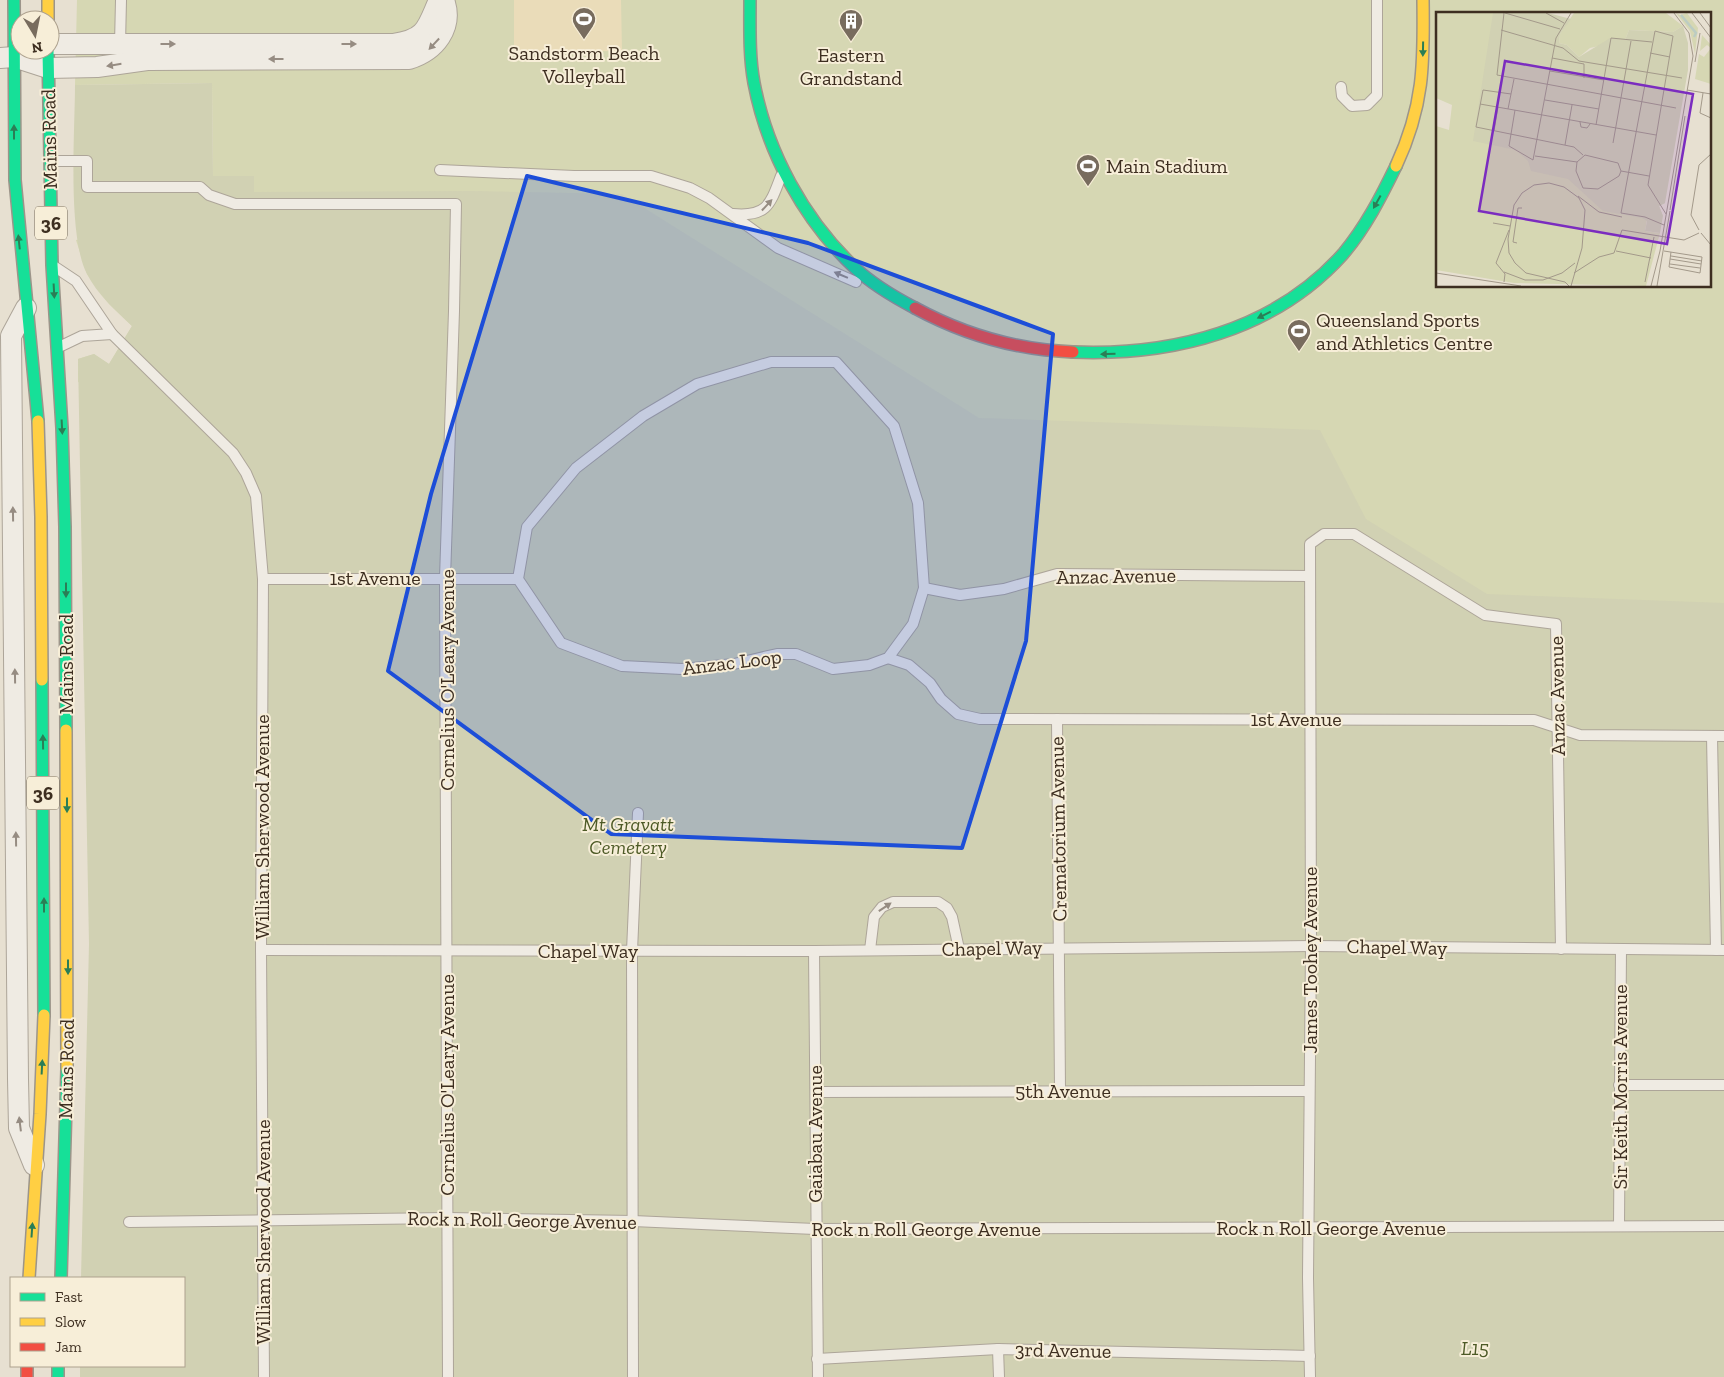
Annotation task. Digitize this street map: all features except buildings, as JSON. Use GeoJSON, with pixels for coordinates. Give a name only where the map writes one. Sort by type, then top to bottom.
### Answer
{"type":"FeatureCollection","features":[{"type":"Feature","properties":{"kind":"main road"},"geometry":{"type":"LineString","coordinates":[[750,0],[750,56],[761,115],[783,170],[812,218],[855,268],[902,302],[945,325],[1001,343],[1049,351],[1099,354],[1144,353],[1186,345],[1233,329],[1271,312],[1309,285],[1337,260],[1364,225],[1394,173],[1418,105],[1422,83],[1423,0]]}},
{"type":"Feature","properties":{"kind":"main road","name":"Mains Road"},"geometry":{"type":"LineString","coordinates":[[15,60],[15,180],[26,308],[37,405],[41,536],[44,1006],[29,1277]]}},
{"type":"Feature","properties":{"kind":"main road","name":"Mains Road"},"geometry":{"type":"LineString","coordinates":[[48,60],[52,265],[65,527],[68,942],[61,1277]]}},
{"type":"Feature","properties":{"kind":"street"},"geometry":{"type":"LineString","coordinates":[[60,44],[408,42],[428,28],[439,0]]}},
{"type":"Feature","properties":{"kind":"street"},"geometry":{"type":"LineString","coordinates":[[53,60],[97,68],[147,60],[313,44],[409,59],[423,55],[434,46],[442,34],[447,21],[444,0]]}},
{"type":"Feature","properties":{"kind":"street","name":"Mains Road"},"geometry":{"type":"LineString","coordinates":[[26,308],[12,336],[19,1128],[36,1170]]}},
{"type":"Feature","properties":{"kind":"lane"},"geometry":{"type":"LineString","coordinates":[[120,0],[120,44]]}},
{"type":"Feature","properties":{"kind":"lane"},"geometry":{"type":"LineString","coordinates":[[1341,87],[1342,96],[1352,106],[1367,106],[1377,95],[1377,0]]}},
{"type":"Feature","properties":{"kind":"lane","name":"Cornelius O'Leary Avenue"},"geometry":{"type":"LineString","coordinates":[[49,161],[87,161],[87,187],[200,187],[209,196],[234,204],[456,204],[445,578],[448,951],[448,1377]]}},
{"type":"Feature","properties":{"kind":"lane"},"geometry":{"type":"LineString","coordinates":[[440,170],[574,176],[651,176],[690,188],[732,214],[778,248],[902,302]]}},
{"type":"Feature","properties":{"kind":"lane"},"geometry":{"type":"LineString","coordinates":[[732,214],[754,214],[764,210],[772,200],[783,170]]}},
{"type":"Feature","properties":{"kind":"lane","name":"William Sherwood Avenue"},"geometry":{"type":"LineString","coordinates":[[52,265],[76,281],[112,334],[233,453],[246,473],[256,496],[263,579],[261,950],[264,1377]]}},
{"type":"Feature","properties":{"kind":"lane"},"geometry":{"type":"LineString","coordinates":[[57,348],[82,336],[112,334]]}},
{"type":"Feature","properties":{"kind":"lane"},"geometry":{"type":"LineString","coordinates":[[518,579],[527,527],[576,468],[643,416],[698,384],[770,362],[836,362],[894,426],[918,503],[924,588],[913,624],[888,658]]}},
{"type":"Feature","properties":{"kind":"lane","name":"Anzac Avenue"},"geometry":{"type":"LineString","coordinates":[[1310,544],[1324,534],[1354,534],[1485,615],[1556,624],[1561,949]]}},
{"type":"Feature","properties":{"kind":"lane","name":"James Toohey Avenue"},"geometry":{"type":"LineString","coordinates":[[1310,544],[1311,946],[1308,1228],[1310,1377]]}},
{"type":"Feature","properties":{"kind":"lane","name":"Anzac Avenue"},"geometry":{"type":"LineString","coordinates":[[924,588],[960,595],[1004,589],[1057,574],[1310,576]]}},
{"type":"Feature","properties":{"kind":"lane","name":"1st Avenue"},"geometry":{"type":"LineString","coordinates":[[263,579],[518,579]]}},
{"type":"Feature","properties":{"kind":"lane","name":"Anzac Loop"},"geometry":{"type":"LineString","coordinates":[[518,579],[561,643],[622,666],[682,670],[734,664],[777,654],[796,654],[833,669],[869,665],[888,658]]}},
{"type":"Feature","properties":{"kind":"lane","name":"1st Avenue"},"geometry":{"type":"LineString","coordinates":[[888,658],[909,665],[930,683],[942,700],[958,714],[980,720],[1057,718],[1534,720],[1580,735],[1724,736]]}},
{"type":"Feature","properties":{"kind":"lane","name":"Crematorium Avenue"},"geometry":{"type":"LineString","coordinates":[[1057,718],[1060,1090]]}},
{"type":"Feature","properties":{"kind":"lane"},"geometry":{"type":"LineString","coordinates":[[1712,736],[1720,950]]}},
{"type":"Feature","properties":{"kind":"lane"},"geometry":{"type":"LineString","coordinates":[[634,1377],[632,951],[638,813]]}},
{"type":"Feature","properties":{"kind":"lane"},"geometry":{"type":"LineString","coordinates":[[870,950],[874,917],[882,907],[893,902],[938,902],[947,908],[952,917],[959,949]]}},
{"type":"Feature","properties":{"kind":"lane","name":"Chapel Way"},"geometry":{"type":"LineString","coordinates":[[261,950],[814,951],[1060,947],[1311,946],[1720,950]]}},
{"type":"Feature","properties":{"kind":"lane","name":"Sir Keith Morris Avenue"},"geometry":{"type":"LineString","coordinates":[[1619,1226],[1621,949]]}},
{"type":"Feature","properties":{"kind":"lane","name":"Gaiabau Avenue"},"geometry":{"type":"LineString","coordinates":[[814,951],[815,1229],[818,1377]]}},
{"type":"Feature","properties":{"kind":"lane"},"geometry":{"type":"LineString","coordinates":[[1619,1085],[1724,1085]]}},
{"type":"Feature","properties":{"kind":"lane","name":"5th Avenue"},"geometry":{"type":"LineString","coordinates":[[816,1092],[1060,1090],[1309,1091]]}},
{"type":"Feature","properties":{"kind":"lane","name":"Rock n Roll George Avenue"},"geometry":{"type":"LineString","coordinates":[[129,1222],[447,1218],[633,1221],[815,1229],[1724,1226]]}},
{"type":"Feature","properties":{"kind":"lane"},"geometry":{"type":"LineString","coordinates":[[998,1349],[999,1377]]}},
{"type":"Feature","properties":{"kind":"lane","name":"3rd Avenue"},"geometry":{"type":"LineString","coordinates":[[817,1359],[998,1349],[1310,1356]]}},
{"type":"Feature","properties":{"kind":"highlighted area"},"geometry":{"type":"Polygon","coordinates":[[[527,176],[808,243],[1053,334],[1026,641],[962,848],[611,834],[388,671],[431,494],[527,176]]]}},
{"type":"Feature","properties":{"kind":"green space","name":"Queensland Sports and Athletics Centre"},"geometry":{"type":"Polygon","coordinates":[[[77,0],[1724,0],[1724,613],[1492,606],[78,382],[78,359],[94,354],[109,364],[132,326],[109,304],[87,274],[76,240],[253,192],[254,176],[213,176],[212,83],[75,85],[77,0]]]}},
{"type":"Feature","properties":{"kind":"green space","name":"Mt Gravatt Cemetery"},"geometry":{"type":"Polygon","coordinates":[[[212,83],[213,176],[254,176],[254,192],[473,191],[622,194],[979,418],[1320,430],[1366,519],[1487,594],[1724,603],[1724,1377],[80,1377],[80,1367],[185,1367],[185,1277],[81,1277],[89,944],[78,359],[94,354],[109,364],[132,326],[107,302],[96,288],[87,274],[81,257],[74,210],[75,85],[212,83]]]}},
{"type":"Feature","properties":{"kind":"sand"},"geometry":{"type":"Polygon","coordinates":[[[514,0],[621,0],[622,51],[514,52],[514,0]]]}},
{"type":"Feature","properties":{"kind":"traffic: fast"},"geometry":{"type":"LineString","coordinates":[[14,0],[15,180],[38,421]]}},
{"type":"Feature","properties":{"kind":"traffic: fast"},"geometry":{"type":"LineString","coordinates":[[750,0],[752,73],[754,83],[768,134],[790,183],[820,229],[855,268],[884,290],[915,308]]}},
{"type":"Feature","properties":{"kind":"traffic: fast"},"geometry":{"type":"LineString","coordinates":[[48,60],[52,265],[62,428],[65,527],[66,730]]}},
{"type":"Feature","properties":{"kind":"traffic: fast"},"geometry":{"type":"LineString","coordinates":[[1073,352],[1110,352],[1184,343],[1219,333],[1253,320],[1286,302],[1316,280],[1343,254],[1365,223],[1396,166]]}},
{"type":"Feature","properties":{"kind":"traffic: fast"},"geometry":{"type":"LineString","coordinates":[[42,680],[44,1015]]}},
{"type":"Feature","properties":{"kind":"traffic: fast"},"geometry":{"type":"LineString","coordinates":[[61,1277],[67,1069]]}},
{"type":"Feature","properties":{"kind":"traffic: fast"},"geometry":{"type":"LineString","coordinates":[[58,1367],[58,1377]]}},
{"type":"Feature","properties":{"kind":"traffic: slow"},"geometry":{"type":"LineString","coordinates":[[48,0],[48,10]]}},
{"type":"Feature","properties":{"kind":"traffic: slow"},"geometry":{"type":"LineString","coordinates":[[1396,166],[1412,124],[1417,104],[1422,65],[1423,0]]}},
{"type":"Feature","properties":{"kind":"traffic: slow"},"geometry":{"type":"LineString","coordinates":[[38,421],[41,517],[42,680]]}},
{"type":"Feature","properties":{"kind":"traffic: slow"},"geometry":{"type":"LineString","coordinates":[[66,730],[67,1069]]}},
{"type":"Feature","properties":{"kind":"traffic: slow"},"geometry":{"type":"LineString","coordinates":[[29,1277],[40,1114],[44,1015]]}},
{"type":"Feature","properties":{"kind":"traffic: jam"},"geometry":{"type":"LineString","coordinates":[[915,308],[952,326],[991,339],[1031,348],[1073,352]]}},
{"type":"Feature","properties":{"kind":"traffic: jam"},"geometry":{"type":"LineString","coordinates":[[27,1367],[27,1377]]}},
{"type":"Feature","properties":{"kind":"place","name":"Sandstorm Beach Volleyball"},"geometry":{"type":"Point","coordinates":[584,40]}},
{"type":"Feature","properties":{"kind":"place","name":"Eastern Grandstand"},"geometry":{"type":"Point","coordinates":[851,42]}},
{"type":"Feature","properties":{"kind":"place","name":"Main Stadium"},"geometry":{"type":"Point","coordinates":[1088,187]}},
{"type":"Feature","properties":{"kind":"place","name":"Queensland Sports and Athletics Centre"},"geometry":{"type":"Point","coordinates":[1299,352]}},
{"type":"Feature","properties":{"kind":"park label","name":"L15"},"geometry":{"type":"Point","coordinates":[1475,1348]}}]}
